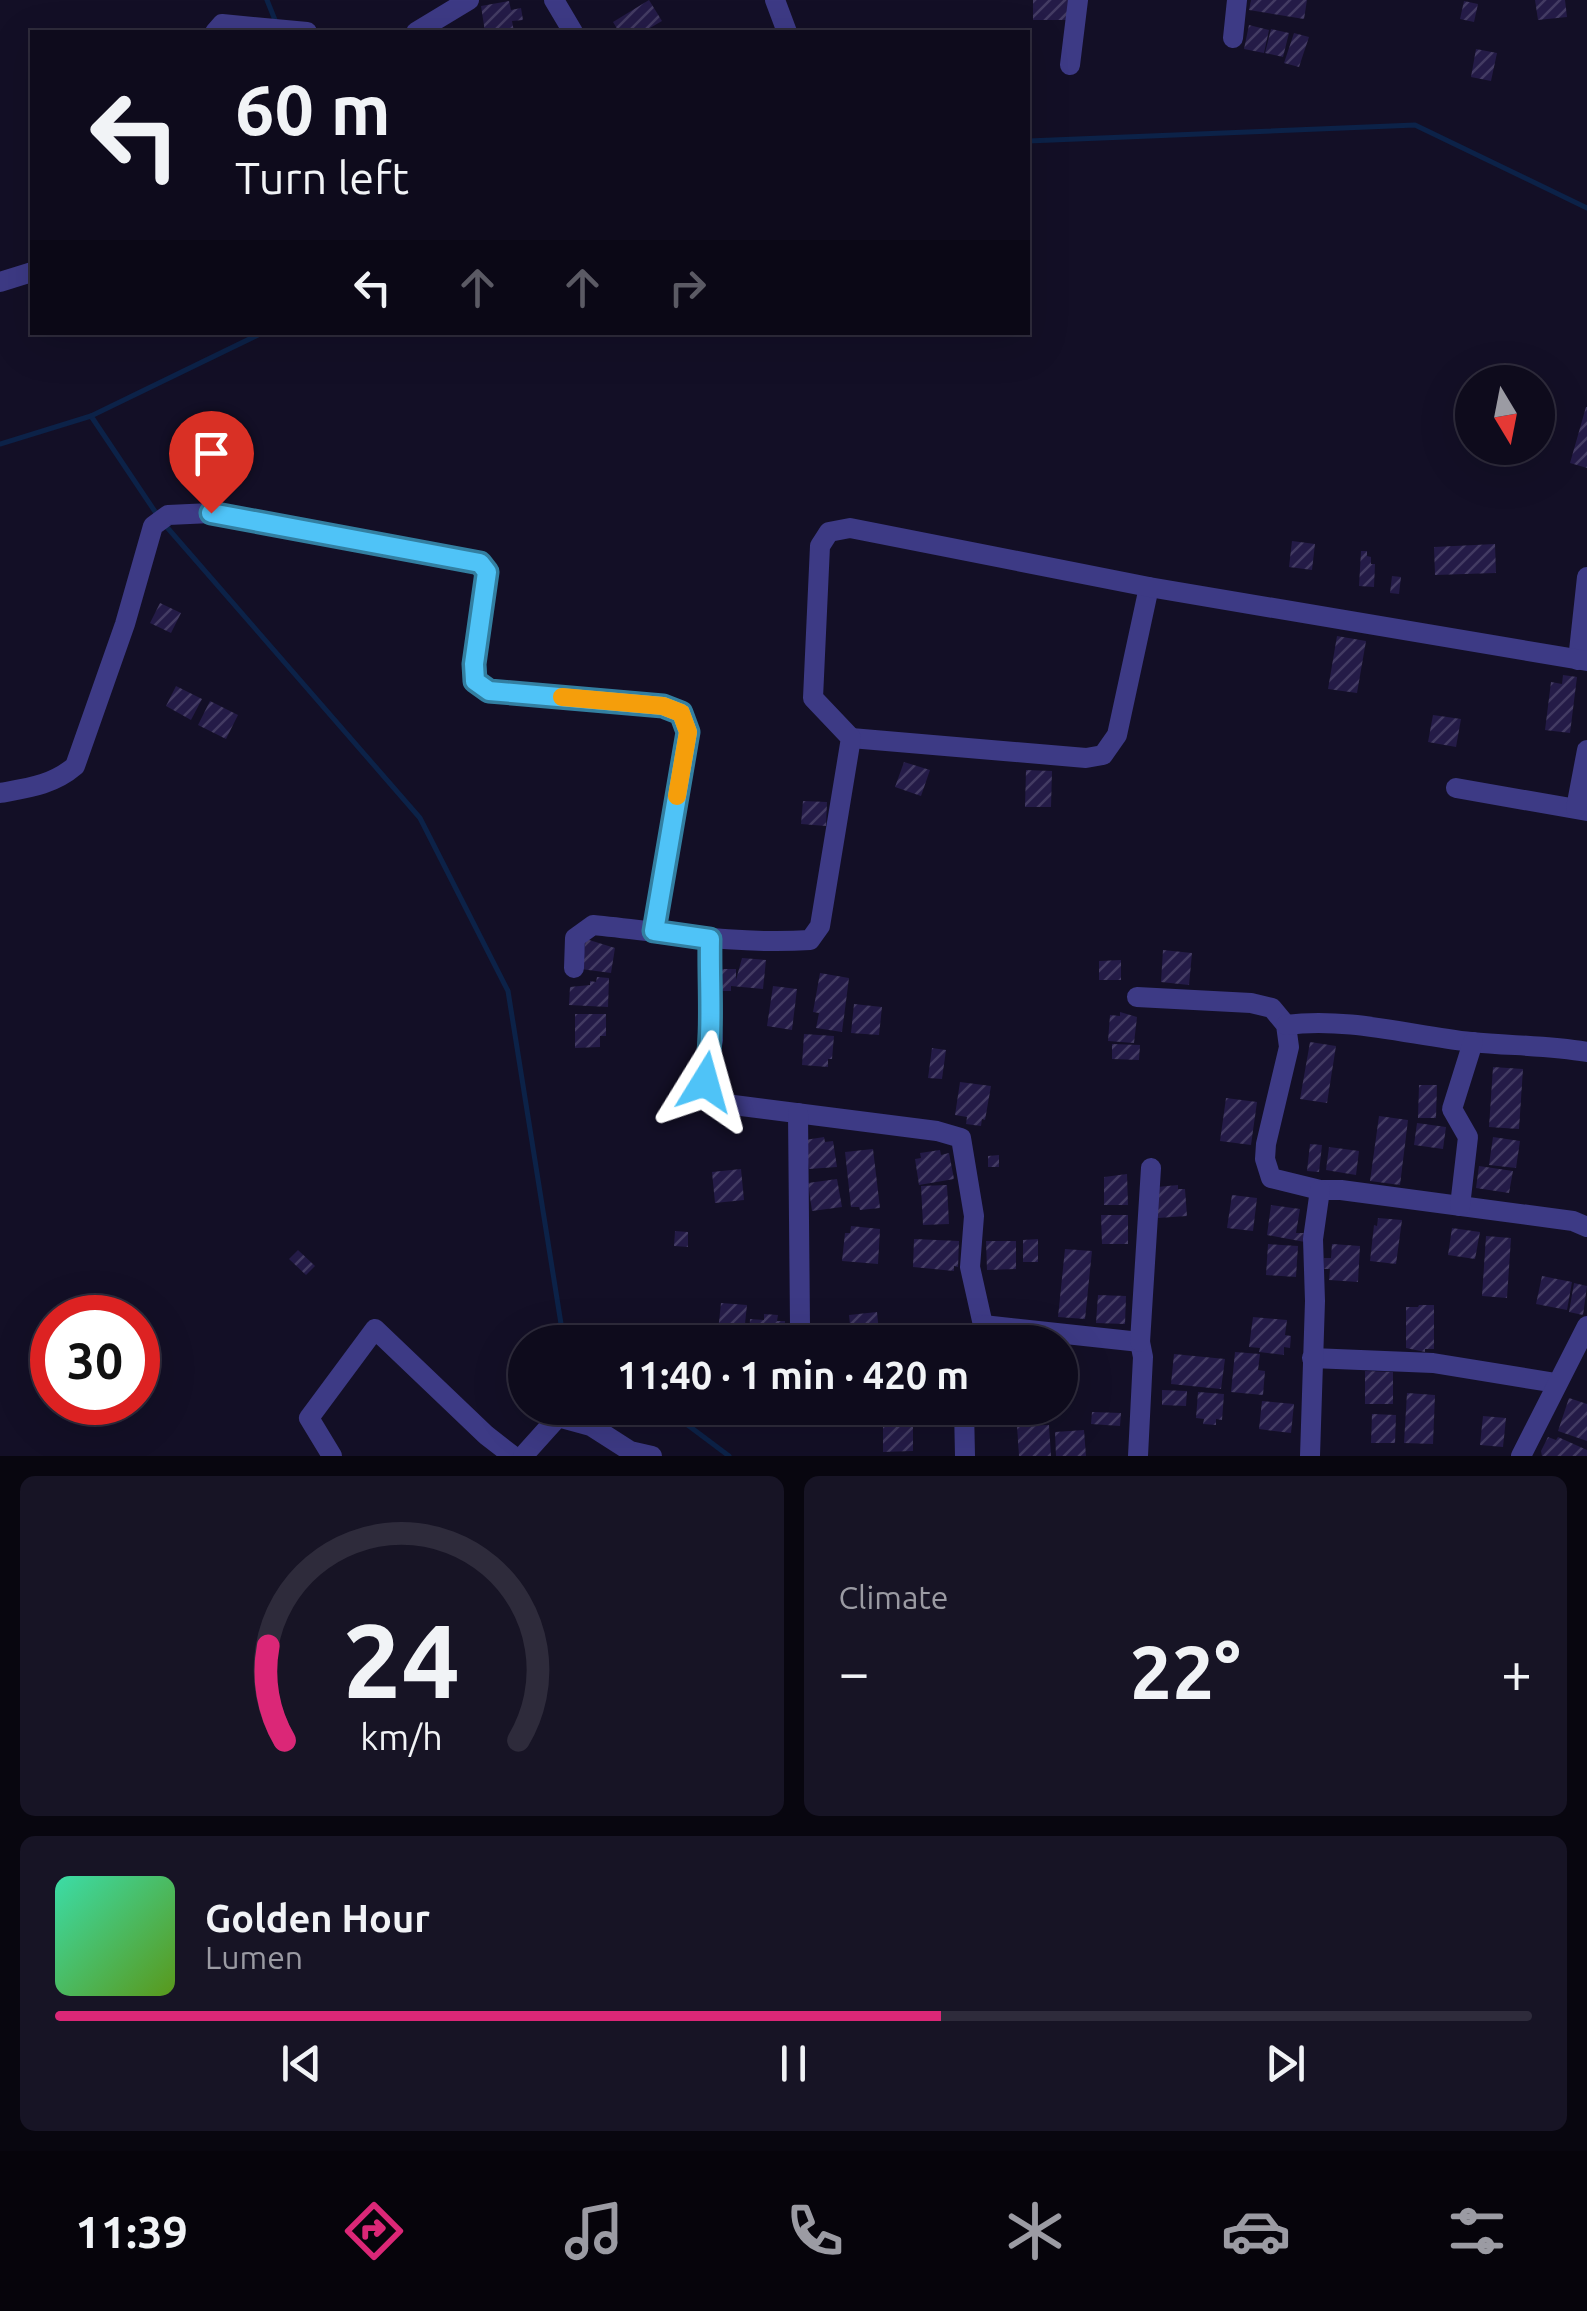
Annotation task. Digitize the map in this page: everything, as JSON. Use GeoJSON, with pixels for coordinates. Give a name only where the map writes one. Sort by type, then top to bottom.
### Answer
{"type":"FeatureCollection","features":[{"type":"Feature","properties":{"kind":"street"},"geometry":{"type":"LineString","coordinates":[[419,30],[470,0]]}},
{"type":"Feature","properties":{"kind":"street"},"geometry":{"type":"LineString","coordinates":[[554,0],[572,30]]}},
{"type":"Feature","properties":{"kind":"street"},"geometry":{"type":"LineString","coordinates":[[775,0],[786,30]]}},
{"type":"Feature","properties":{"kind":"street"},"geometry":{"type":"LineString","coordinates":[[1070,65],[1078,0]]}},
{"type":"Feature","properties":{"kind":"street"},"geometry":{"type":"LineString","coordinates":[[1233,38],[1238,0]]}},
{"type":"Feature","properties":{"kind":"street"},"geometry":{"type":"LineString","coordinates":[[217,30],[222,24],[285,30]]}},
{"type":"Feature","properties":{"kind":"street"},"geometry":{"type":"LineString","coordinates":[[0,282],[30,273]]}},
{"type":"Feature","properties":{"kind":"street"},"geometry":{"type":"LineString","coordinates":[[0,793],[40,786],[75,766],[126,624],[153,526],[168,514],[211,513],[480,563],[487,572],[475,681],[489,691],[663,706],[681,713],[688,732],[654,931]]}},
{"type":"Feature","properties":{"kind":"street"},"geometry":{"type":"LineString","coordinates":[[1149,587],[1117,736],[1103,755],[1086,758],[851,738],[813,698],[820,546],[829,532],[850,528],[1149,587],[1582,660],[1587,577]]}},
{"type":"Feature","properties":{"kind":"street"},"geometry":{"type":"LineString","coordinates":[[574,968],[575,938],[593,925],[710,939],[810,940],[820,926],[851,738]]}},
{"type":"Feature","properties":{"kind":"street"},"geometry":{"type":"LineString","coordinates":[[1456,788],[1581,810],[1587,750]]}},
{"type":"Feature","properties":{"kind":"street"},"geometry":{"type":"LineString","coordinates":[[710,939],[713,1040],[705,1082],[718,1102],[937,1131],[961,1138],[974,1216],[970,1267],[978,1325]]}},
{"type":"Feature","properties":{"kind":"street"},"geometry":{"type":"LineString","coordinates":[[1137,997],[1251,1003],[1272,1008],[1286,1025],[1289,1048],[1265,1159],[1271,1178],[1320,1190],[1460,1206],[1587,1227]]}},
{"type":"Feature","properties":{"kind":"street"},"geometry":{"type":"LineString","coordinates":[[1286,1025],[1323,1020],[1472,1042],[1552,1045],[1587,1052]]}},
{"type":"Feature","properties":{"kind":"street"},"geometry":{"type":"LineString","coordinates":[[1460,1206],[1468,1137],[1452,1109],[1472,1042]]}},
{"type":"Feature","properties":{"kind":"street"},"geometry":{"type":"LineString","coordinates":[[798,1113],[800,1325]]}},
{"type":"Feature","properties":{"kind":"street"},"geometry":{"type":"LineString","coordinates":[[1138,1456],[1144,1357],[1140,1342],[1151,1168]]}},
{"type":"Feature","properties":{"kind":"street"},"geometry":{"type":"LineString","coordinates":[[1310,1456],[1316,1301],[1313,1240],[1320,1190]]}},
{"type":"Feature","properties":{"kind":"street"},"geometry":{"type":"LineString","coordinates":[[1520,1456],[1587,1326]]}},
{"type":"Feature","properties":{"kind":"street"},"geometry":{"type":"LineString","coordinates":[[332,1456],[308,1418],[375,1329],[486,1435],[514,1456]]}},
{"type":"Feature","properties":{"kind":"street"},"geometry":{"type":"LineString","coordinates":[[1078,1339],[1140,1342]]}},
{"type":"Feature","properties":{"kind":"street"},"geometry":{"type":"LineString","coordinates":[[1312,1358],[1434,1363],[1556,1383]]}},
{"type":"Feature","properties":{"kind":"street"},"geometry":{"type":"LineString","coordinates":[[524,1456],[558,1417],[591,1426],[630,1451],[652,1456]]}},
{"type":"Feature","properties":{"kind":"street"},"geometry":{"type":"LineString","coordinates":[[964,1425],[964,1456]]}},
{"type":"Feature","properties":{"kind":"building"},"geometry":{"type":"Polygon","coordinates":[[[649,0],[662,21],[646,30],[618,30],[613,22],[649,0]]]}},
{"type":"Feature","properties":{"kind":"building"},"geometry":{"type":"Polygon","coordinates":[[[1033,0],[1068,0],[1068,20],[1033,20],[1033,0]]]}},
{"type":"Feature","properties":{"kind":"building"},"geometry":{"type":"Polygon","coordinates":[[[1251,0],[1307,0],[1304,19],[1249,10],[1251,0]]]}},
{"type":"Feature","properties":{"kind":"building"},"geometry":{"type":"Polygon","coordinates":[[[1535,0],[1565,0],[1567,17],[1538,20],[1535,0]]]}},
{"type":"Feature","properties":{"kind":"building"},"geometry":{"type":"Polygon","coordinates":[[[509,1],[511,10],[521,8],[523,20],[512,21],[514,30],[485,30],[481,6],[509,1]]]}},
{"type":"Feature","properties":{"kind":"building"},"geometry":{"type":"Polygon","coordinates":[[[1464,1],[1478,4],[1474,22],[1460,19],[1464,1]]]}},
{"type":"Feature","properties":{"kind":"building"},"geometry":{"type":"Polygon","coordinates":[[[1249,25],[1269,30],[1264,53],[1244,49],[1249,25]]]}},
{"type":"Feature","properties":{"kind":"building"},"geometry":{"type":"Polygon","coordinates":[[[1271,29],[1289,33],[1283,57],[1265,53],[1271,29]]]}},
{"type":"Feature","properties":{"kind":"building"},"geometry":{"type":"Polygon","coordinates":[[[1294,33],[1309,37],[1299,67],[1284,63],[1294,33]]]}},
{"type":"Feature","properties":{"kind":"building"},"geometry":{"type":"Polygon","coordinates":[[[1476,49],[1497,53],[1491,81],[1471,77],[1476,49]]]}},
{"type":"Feature","properties":{"kind":"building"},"geometry":{"type":"Polygon","coordinates":[[[1587,407],[1587,468],[1570,463],[1587,407]]]}},
{"type":"Feature","properties":{"kind":"building"},"geometry":{"type":"Polygon","coordinates":[[[1292,541],[1315,544],[1312,570],[1289,567],[1292,541]]]}},
{"type":"Feature","properties":{"kind":"building"},"geometry":{"type":"Polygon","coordinates":[[[1495,544],[1496,573],[1435,575],[1434,547],[1495,544]]]}},
{"type":"Feature","properties":{"kind":"building"},"geometry":{"type":"Polygon","coordinates":[[[1361,551],[1367,551],[1371,564],[1375,564],[1374,587],[1359,586],[1361,551]]]}},
{"type":"Feature","properties":{"kind":"building"},"geometry":{"type":"Polygon","coordinates":[[[1392,576],[1401,577],[1399,594],[1390,593],[1392,576]]]}},
{"type":"Feature","properties":{"kind":"building"},"geometry":{"type":"Polygon","coordinates":[[[160,603],[181,613],[171,633],[150,623],[160,603]]]}},
{"type":"Feature","properties":{"kind":"building"},"geometry":{"type":"Polygon","coordinates":[[[1337,636],[1366,641],[1357,693],[1328,689],[1337,636]]]}},
{"type":"Feature","properties":{"kind":"building"},"geometry":{"type":"Polygon","coordinates":[[[1563,675],[1577,677],[1570,733],[1545,730],[1551,682],[1562,684],[1563,675]]]}},
{"type":"Feature","properties":{"kind":"building"},"geometry":{"type":"Polygon","coordinates":[[[176,686],[202,699],[191,720],[166,706],[176,686]]]}},
{"type":"Feature","properties":{"kind":"building"},"geometry":{"type":"Polygon","coordinates":[[[210,701],[238,715],[226,739],[198,725],[210,701]]]}},
{"type":"Feature","properties":{"kind":"building"},"geometry":{"type":"Polygon","coordinates":[[[1433,715],[1461,719],[1456,747],[1428,742],[1433,715]]]}},
{"type":"Feature","properties":{"kind":"building"},"geometry":{"type":"Polygon","coordinates":[[[904,762],[930,770],[921,796],[895,787],[904,762]]]}},
{"type":"Feature","properties":{"kind":"building"},"geometry":{"type":"Polygon","coordinates":[[[1026,770],[1052,771],[1051,807],[1025,807],[1026,770]]]}},
{"type":"Feature","properties":{"kind":"building"},"geometry":{"type":"Polygon","coordinates":[[[803,801],[827,802],[826,826],[801,824],[803,801]]]}},
{"type":"Feature","properties":{"kind":"building"},"geometry":{"type":"Polygon","coordinates":[[[586,939],[615,948],[611,973],[581,969],[586,939]]]}},
{"type":"Feature","properties":{"kind":"building"},"geometry":{"type":"Polygon","coordinates":[[[1163,950],[1192,953],[1189,985],[1161,982],[1163,950]]]}},
{"type":"Feature","properties":{"kind":"building"},"geometry":{"type":"Polygon","coordinates":[[[742,958],[766,960],[763,989],[731,986],[731,991],[720,991],[720,969],[736,969],[736,980],[742,958]]]}},
{"type":"Feature","properties":{"kind":"building"},"geometry":{"type":"Polygon","coordinates":[[[1121,960],[1121,980],[1099,980],[1099,961],[1121,960]]]}},
{"type":"Feature","properties":{"kind":"building"},"geometry":{"type":"Polygon","coordinates":[[[820,973],[849,978],[842,1032],[816,1028],[819,1013],[813,1012],[820,973]]]}},
{"type":"Feature","properties":{"kind":"building"},"geometry":{"type":"Polygon","coordinates":[[[597,977],[609,978],[608,1007],[569,1005],[570,987],[590,985],[597,977]]]}},
{"type":"Feature","properties":{"kind":"building"},"geometry":{"type":"Polygon","coordinates":[[[773,986],[797,989],[792,1030],[767,1026],[773,986]]]}},
{"type":"Feature","properties":{"kind":"building"},"geometry":{"type":"Polygon","coordinates":[[[854,1004],[882,1007],[879,1035],[851,1033],[854,1004]]]}},
{"type":"Feature","properties":{"kind":"building"},"geometry":{"type":"Polygon","coordinates":[[[1120,1012],[1137,1017],[1134,1043],[1108,1041],[1110,1015],[1120,1016],[1120,1012]]]}},
{"type":"Feature","properties":{"kind":"building"},"geometry":{"type":"Polygon","coordinates":[[[575,1014],[606,1014],[606,1036],[600,1036],[600,1047],[575,1048],[575,1014]]]}},
{"type":"Feature","properties":{"kind":"building"},"geometry":{"type":"Polygon","coordinates":[[[804,1034],[834,1036],[828,1067],[802,1065],[804,1034]]]}},
{"type":"Feature","properties":{"kind":"building"},"geometry":{"type":"Polygon","coordinates":[[[1310,1042],[1336,1046],[1327,1103],[1300,1099],[1310,1042]]]}},
{"type":"Feature","properties":{"kind":"building"},"geometry":{"type":"Polygon","coordinates":[[[1112,1044],[1140,1045],[1139,1060],[1112,1059],[1112,1044]]]}},
{"type":"Feature","properties":{"kind":"building"},"geometry":{"type":"Polygon","coordinates":[[[932,1048],[946,1050],[942,1079],[928,1078],[932,1048]]]}},
{"type":"Feature","properties":{"kind":"building"},"geometry":{"type":"Polygon","coordinates":[[[1493,1067],[1523,1069],[1519,1129],[1489,1127],[1493,1067]]]}},
{"type":"Feature","properties":{"kind":"building"},"geometry":{"type":"Polygon","coordinates":[[[960,1082],[991,1086],[981,1126],[966,1124],[967,1117],[955,1115],[960,1082]]]}},
{"type":"Feature","properties":{"kind":"building"},"geometry":{"type":"Polygon","coordinates":[[[1419,1085],[1437,1085],[1436,1118],[1418,1118],[1419,1085]]]}},
{"type":"Feature","properties":{"kind":"building"},"geometry":{"type":"Polygon","coordinates":[[[1226,1098],[1257,1102],[1251,1145],[1220,1141],[1226,1098]]]}},
{"type":"Feature","properties":{"kind":"building"},"geometry":{"type":"Polygon","coordinates":[[[1379,1116],[1408,1120],[1400,1185],[1370,1181],[1379,1116]]]}},
{"type":"Feature","properties":{"kind":"building"},"geometry":{"type":"Polygon","coordinates":[[[1417,1123],[1446,1127],[1443,1149],[1414,1145],[1417,1123]]]}},
{"type":"Feature","properties":{"kind":"building"},"geometry":{"type":"Polygon","coordinates":[[[824,1137],[825,1142],[833,1141],[837,1167],[809,1169],[805,1140],[824,1137]]]}},
{"type":"Feature","properties":{"kind":"building"},"geometry":{"type":"Polygon","coordinates":[[[1493,1137],[1520,1141],[1516,1168],[1489,1165],[1493,1137]]]}},
{"type":"Feature","properties":{"kind":"building"},"geometry":{"type":"Polygon","coordinates":[[[1310,1144],[1322,1145],[1319,1172],[1307,1171],[1310,1144]]]}},
{"type":"Feature","properties":{"kind":"building"},"geometry":{"type":"Polygon","coordinates":[[[1329,1147],[1359,1151],[1356,1175],[1326,1170],[1329,1147]]]}},
{"type":"Feature","properties":{"kind":"building"},"geometry":{"type":"Polygon","coordinates":[[[873,1149],[880,1208],[860,1210],[851,1207],[845,1152],[873,1149]]]}},
{"type":"Feature","properties":{"kind":"building"},"geometry":{"type":"Polygon","coordinates":[[[940,1150],[941,1155],[949,1153],[954,1179],[919,1185],[915,1159],[921,1158],[920,1153],[940,1150]]]}},
{"type":"Feature","properties":{"kind":"building"},"geometry":{"type":"Polygon","coordinates":[[[999,1155],[999,1167],[988,1167],[988,1156],[999,1155]]]}},
{"type":"Feature","properties":{"kind":"building"},"geometry":{"type":"Polygon","coordinates":[[[1479,1166],[1513,1171],[1509,1193],[1476,1188],[1479,1166]]]}},
{"type":"Feature","properties":{"kind":"building"},"geometry":{"type":"Polygon","coordinates":[[[741,1169],[744,1200],[715,1203],[712,1172],[741,1169]]]}},
{"type":"Feature","properties":{"kind":"building"},"geometry":{"type":"Polygon","coordinates":[[[1127,1174],[1128,1205],[1104,1205],[1104,1177],[1127,1174]]]}},
{"type":"Feature","properties":{"kind":"building"},"geometry":{"type":"Polygon","coordinates":[[[837,1179],[842,1207],[812,1211],[808,1183],[837,1179]]]}},
{"type":"Feature","properties":{"kind":"building"},"geometry":{"type":"Polygon","coordinates":[[[947,1185],[949,1224],[923,1225],[921,1186],[947,1185]]]}},
{"type":"Feature","properties":{"kind":"building"},"geometry":{"type":"Polygon","coordinates":[[[1178,1185],[1178,1189],[1185,1189],[1187,1216],[1158,1218],[1157,1187],[1178,1185]]]}},
{"type":"Feature","properties":{"kind":"building"},"geometry":{"type":"Polygon","coordinates":[[[1232,1195],[1257,1198],[1253,1231],[1227,1228],[1232,1195]]]}},
{"type":"Feature","properties":{"kind":"building"},"geometry":{"type":"Polygon","coordinates":[[[1271,1205],[1300,1209],[1296,1233],[1305,1233],[1305,1242],[1267,1235],[1271,1205]]]}},
{"type":"Feature","properties":{"kind":"building"},"geometry":{"type":"Polygon","coordinates":[[[1101,1215],[1128,1215],[1128,1244],[1102,1244],[1101,1215]]]}},
{"type":"Feature","properties":{"kind":"building"},"geometry":{"type":"Polygon","coordinates":[[[1378,1218],[1402,1220],[1396,1264],[1370,1261],[1378,1218]]]}},
{"type":"Feature","properties":{"kind":"building"},"geometry":{"type":"Polygon","coordinates":[[[851,1226],[880,1229],[878,1264],[842,1261],[845,1233],[850,1233],[851,1226]]]}},
{"type":"Feature","properties":{"kind":"building"},"geometry":{"type":"Polygon","coordinates":[[[1452,1228],[1480,1232],[1475,1259],[1448,1255],[1452,1228]]]}},
{"type":"Feature","properties":{"kind":"building"},"geometry":{"type":"Polygon","coordinates":[[[675,1231],[688,1232],[688,1247],[674,1246],[675,1231]]]}},
{"type":"Feature","properties":{"kind":"building"},"geometry":{"type":"Polygon","coordinates":[[[1486,1236],[1511,1238],[1507,1298],[1482,1296],[1486,1236]]]}},
{"type":"Feature","properties":{"kind":"building"},"geometry":{"type":"Polygon","coordinates":[[[914,1239],[959,1241],[958,1267],[954,1266],[954,1271],[913,1267],[914,1239]]]}},
{"type":"Feature","properties":{"kind":"building"},"geometry":{"type":"Polygon","coordinates":[[[1038,1239],[1038,1262],[1023,1262],[1023,1240],[1038,1239]]]}},
{"type":"Feature","properties":{"kind":"building"},"geometry":{"type":"Polygon","coordinates":[[[986,1241],[1016,1241],[1016,1269],[987,1270],[986,1241]]]}},
{"type":"Feature","properties":{"kind":"building"},"geometry":{"type":"Polygon","coordinates":[[[1268,1244],[1298,1246],[1296,1277],[1266,1275],[1268,1244]]]}},
{"type":"Feature","properties":{"kind":"building"},"geometry":{"type":"Polygon","coordinates":[[[1332,1244],[1360,1246],[1358,1282],[1329,1280],[1330,1269],[1324,1269],[1324,1258],[1331,1258],[1332,1244]]]}},
{"type":"Feature","properties":{"kind":"building"},"geometry":{"type":"Polygon","coordinates":[[[1065,1249],[1092,1251],[1085,1319],[1058,1317],[1065,1249]]]}},
{"type":"Feature","properties":{"kind":"building"},"geometry":{"type":"Polygon","coordinates":[[[298,1250],[315,1266],[306,1275],[289,1259],[298,1250]]]}},
{"type":"Feature","properties":{"kind":"building"},"geometry":{"type":"Polygon","coordinates":[[[1542,1276],[1572,1282],[1567,1310],[1536,1304],[1542,1276]]]}},
{"type":"Feature","properties":{"kind":"building"},"geometry":{"type":"Polygon","coordinates":[[[1574,1283],[1587,1286],[1583,1315],[1569,1312],[1574,1283]]]}},
{"type":"Feature","properties":{"kind":"building"},"geometry":{"type":"Polygon","coordinates":[[[1098,1295],[1126,1296],[1125,1324],[1096,1323],[1098,1295]]]}},
{"type":"Feature","properties":{"kind":"building"},"geometry":{"type":"Polygon","coordinates":[[[721,1303],[747,1305],[745,1325],[719,1325],[721,1303]]]}},
{"type":"Feature","properties":{"kind":"building"},"geometry":{"type":"Polygon","coordinates":[[[1434,1305],[1434,1349],[1425,1352],[1406,1348],[1406,1307],[1434,1305]]]}},
{"type":"Feature","properties":{"kind":"building"},"geometry":{"type":"Polygon","coordinates":[[[877,1312],[878,1325],[850,1325],[849,1315],[877,1312]]]}},
{"type":"Feature","properties":{"kind":"building"},"geometry":{"type":"Polygon","coordinates":[[[764,1314],[778,1315],[777,1321],[785,1321],[785,1325],[750,1325],[750,1319],[764,1320],[764,1314]]]}},
{"type":"Feature","properties":{"kind":"building"},"geometry":{"type":"Polygon","coordinates":[[[1253,1317],[1287,1320],[1285,1335],[1291,1336],[1290,1348],[1284,1347],[1284,1355],[1249,1347],[1253,1317]]]}},
{"type":"Feature","properties":{"kind":"building"},"geometry":{"type":"Polygon","coordinates":[[[1235,1352],[1260,1354],[1258,1370],[1265,1371],[1263,1395],[1231,1392],[1235,1352]]]}},
{"type":"Feature","properties":{"kind":"building"},"geometry":{"type":"Polygon","coordinates":[[[1174,1354],[1225,1359],[1221,1389],[1171,1384],[1174,1354]]]}},
{"type":"Feature","properties":{"kind":"building"},"geometry":{"type":"Polygon","coordinates":[[[1365,1371],[1393,1372],[1393,1404],[1365,1404],[1365,1371]]]}},
{"type":"Feature","properties":{"kind":"building"},"geometry":{"type":"Polygon","coordinates":[[[1162,1390],[1187,1391],[1186,1406],[1162,1405],[1162,1390]]]}},
{"type":"Feature","properties":{"kind":"building"},"geometry":{"type":"Polygon","coordinates":[[[1198,1392],[1224,1394],[1222,1420],[1216,1419],[1216,1425],[1203,1424],[1204,1419],[1196,1418],[1198,1392]]]}},
{"type":"Feature","properties":{"kind":"building"},"geometry":{"type":"Polygon","coordinates":[[[1407,1393],[1435,1395],[1433,1444],[1404,1443],[1407,1393]]]}},
{"type":"Feature","properties":{"kind":"building"},"geometry":{"type":"Polygon","coordinates":[[[1569,1398],[1587,1404],[1587,1441],[1558,1431],[1569,1398]]]}},
{"type":"Feature","properties":{"kind":"building"},"geometry":{"type":"Polygon","coordinates":[[[1262,1401],[1294,1404],[1291,1433],[1259,1429],[1262,1401]]]}},
{"type":"Feature","properties":{"kind":"building"},"geometry":{"type":"Polygon","coordinates":[[[1092,1412],[1121,1413],[1120,1426],[1091,1424],[1092,1412]]]}},
{"type":"Feature","properties":{"kind":"building"},"geometry":{"type":"Polygon","coordinates":[[[1372,1414],[1396,1415],[1395,1443],[1371,1443],[1372,1414]]]}},
{"type":"Feature","properties":{"kind":"building"},"geometry":{"type":"Polygon","coordinates":[[[1483,1416],[1506,1418],[1503,1447],[1480,1445],[1483,1416]]]}},
{"type":"Feature","properties":{"kind":"building"},"geometry":{"type":"Polygon","coordinates":[[[883,1425],[913,1425],[913,1451],[883,1452],[883,1425]]]}},
{"type":"Feature","properties":{"kind":"building"},"geometry":{"type":"Polygon","coordinates":[[[1049,1425],[1051,1456],[1019,1456],[1017,1426],[1049,1425]]]}},
{"type":"Feature","properties":{"kind":"building"},"geometry":{"type":"Polygon","coordinates":[[[1084,1430],[1086,1456],[1056,1456],[1055,1432],[1084,1430]]]}},
{"type":"Feature","properties":{"kind":"building"},"geometry":{"type":"Polygon","coordinates":[[[1548,1437],[1558,1437],[1587,1450],[1587,1456],[1542,1456],[1548,1437]]]}},
{"type":"Feature","properties":{"kind":"waterway"},"geometry":{"type":"LineString","coordinates":[[267,0],[277,25]]}},
{"type":"Feature","properties":{"kind":"waterway"},"geometry":{"type":"LineString","coordinates":[[1030,141],[1415,125],[1587,208]]}},
{"type":"Feature","properties":{"kind":"waterway"},"geometry":{"type":"LineString","coordinates":[[0,444],[91,416],[258,335]]}},
{"type":"Feature","properties":{"kind":"waterway"},"geometry":{"type":"LineString","coordinates":[[91,416],[158,516]]}},
{"type":"Feature","properties":{"kind":"waterway"},"geometry":{"type":"LineString","coordinates":[[165,525],[420,818],[508,991],[561,1325]]}},
{"type":"Feature","properties":{"kind":"waterway"},"geometry":{"type":"LineString","coordinates":[[688,1425],[729,1456]]}},
{"type":"Feature","properties":{"kind":"slow traffic"},"geometry":{"type":"LineString","coordinates":[[562,697],[663,706],[681,713],[688,732],[677,796]]}},
{"type":"Feature","properties":{"kind":"route"},"geometry":{"type":"LineString","coordinates":[[211,513],[480,563],[487,572],[475,681],[489,691],[663,706],[681,713],[688,732],[654,931],[710,939],[713,1040],[705,1082]]}}]}
